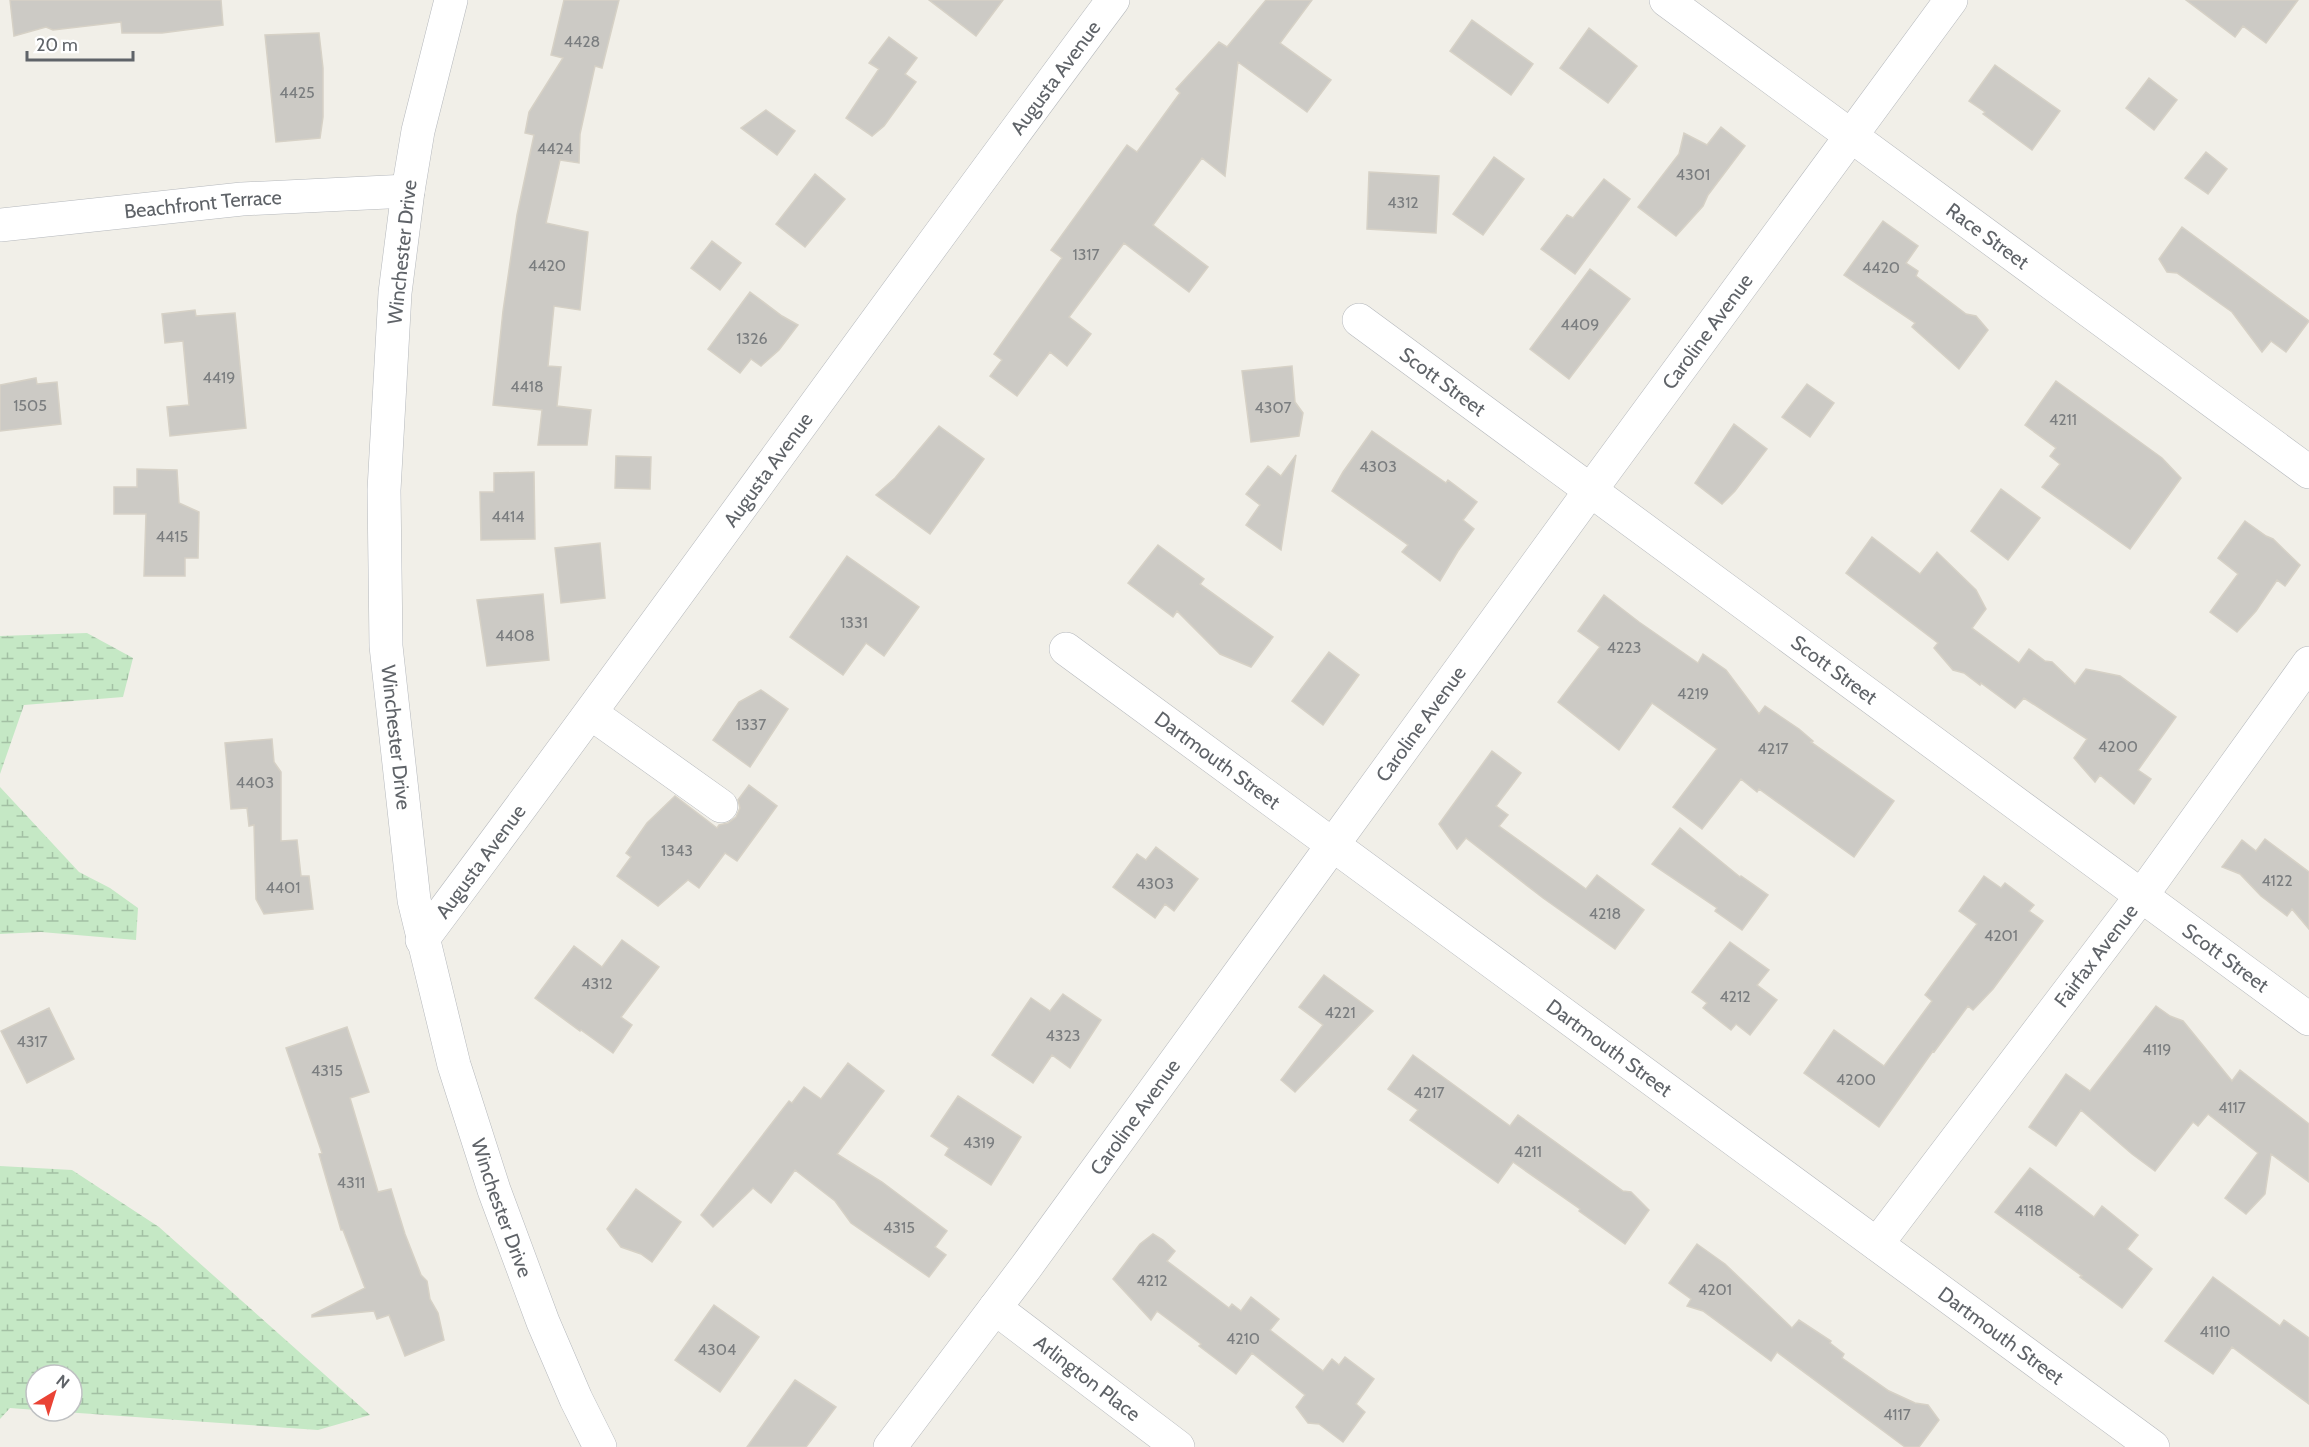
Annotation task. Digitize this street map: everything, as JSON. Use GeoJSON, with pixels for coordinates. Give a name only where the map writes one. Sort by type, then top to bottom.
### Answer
{"type":"FeatureCollection","features":[{"type":"Feature","properties":{"kind":"street","name":"Winchester Drive"},"geometry":{"type":"LineString","coordinates":[[451,0],[418,131],[395,293],[384,490],[386,646],[414,900],[454,1065],[494,1190],[543,1322],[576,1399],[600,1447]]}},
{"type":"Feature","properties":{"kind":"street","name":"Augusta Avenue"},"geometry":{"type":"LineString","coordinates":[[422,940],[592,714],[944,227],[1113,0]]}},
{"type":"Feature","properties":{"kind":"street","name":"Race Street"},"geometry":{"type":"LineString","coordinates":[[1666,0],[2309,472]]}},
{"type":"Feature","properties":{"kind":"street","name":"Caroline Avenue"},"geometry":{"type":"LineString","coordinates":[[890,1447],[995,1308],[1590,491],[1952,0]]}},
{"type":"Feature","properties":{"kind":"street","name":"Beachfront Terrace"},"geometry":{"type":"LineString","coordinates":[[0,225],[242,199],[408,191]]}},
{"type":"Feature","properties":{"kind":"street","name":"Scott Street"},"geometry":{"type":"LineString","coordinates":[[1359,320],[2309,1019]]}},
{"type":"Feature","properties":{"kind":"street","name":"Dartmouth Street"},"geometry":{"type":"LineString","coordinates":[[1065,649],[2153,1447]]}},
{"type":"Feature","properties":{"kind":"street","name":"Fairfax Avenue"},"geometry":{"type":"LineString","coordinates":[[1877,1244],[2142,895],[2309,663]]}},
{"type":"Feature","properties":{"kind":"street"},"geometry":{"type":"LineString","coordinates":[[592,714],[721,806]]}},
{"type":"Feature","properties":{"kind":"street","name":"Arlington Place"},"geometry":{"type":"LineString","coordinates":[[995,1308],[1178,1447]]}},
{"type":"Feature","properties":{"kind":"green space"},"geometry":{"type":"Polygon","coordinates":[[[87,633],[133,658],[123,697],[24,705],[0,774],[0,636],[87,633]]]}},
{"type":"Feature","properties":{"kind":"green space"},"geometry":{"type":"Polygon","coordinates":[[[0,787],[79,872],[110,888],[138,908],[136,940],[41,932],[0,934],[0,787]]]}},
{"type":"Feature","properties":{"kind":"green space"},"geometry":{"type":"Polygon","coordinates":[[[0,1166],[72,1170],[159,1227],[370,1415],[318,1430],[84,1413],[84,1363],[24,1363],[24,1409],[10,1408],[0,1419],[0,1166]]]}},
{"type":"Feature","properties":{"kind":"building"},"geometry":{"type":"Polygon","coordinates":[[[10,0],[221,0],[223,25],[162,33],[122,33],[121,22],[53,30],[46,27],[14,36],[10,0]]]}},
{"type":"Feature","properties":{"kind":"building"},"geometry":{"type":"Polygon","coordinates":[[[564,0],[619,0],[602,68],[595,66],[580,134],[579,163],[560,160],[546,223],[588,232],[580,310],[554,306],[548,366],[561,367],[557,406],[591,410],[587,445],[538,445],[542,410],[493,405],[503,311],[517,215],[534,135],[525,133],[529,112],[563,58],[551,55],[564,0]]]}},
{"type":"Feature","properties":{"kind":"building"},"geometry":{"type":"Polygon","coordinates":[[[929,0],[1003,0],[976,36],[929,0]]]}},
{"type":"Feature","properties":{"kind":"building"},"geometry":{"type":"Polygon","coordinates":[[[1266,0],[1312,0],[1280,43],[1331,80],[1307,112],[1238,62],[1225,176],[1202,158],[1153,225],[1208,267],[1189,292],[1124,243],[1069,317],[1091,334],[1067,366],[1050,352],[1017,396],[990,376],[1002,360],[994,354],[1062,258],[1051,250],[1127,145],[1137,152],[1180,93],[1176,89],[1219,42],[1227,47],[1266,0]]]}},
{"type":"Feature","properties":{"kind":"building"},"geometry":{"type":"Polygon","coordinates":[[[2186,0],[2298,0],[2266,43],[2243,26],[2235,37],[2186,0]]]}},
{"type":"Feature","properties":{"kind":"building"},"geometry":{"type":"Polygon","coordinates":[[[1472,20],[1533,64],[1511,95],[1450,51],[1472,20]]]}},
{"type":"Feature","properties":{"kind":"building"},"geometry":{"type":"Polygon","coordinates":[[[1589,28],[1637,66],[1608,103],[1560,68],[1589,28]]]}},
{"type":"Feature","properties":{"kind":"building"},"geometry":{"type":"Polygon","coordinates":[[[319,33],[323,68],[323,117],[320,138],[276,142],[265,35],[319,33]]]}},
{"type":"Feature","properties":{"kind":"building"},"geometry":{"type":"Polygon","coordinates":[[[889,37],[917,58],[905,74],[916,82],[884,126],[872,136],[846,118],[879,69],[869,63],[889,37]]]}},
{"type":"Feature","properties":{"kind":"building"},"geometry":{"type":"Polygon","coordinates":[[[1995,65],[2060,111],[2032,150],[1969,101],[1995,65]]]}},
{"type":"Feature","properties":{"kind":"building"},"geometry":{"type":"Polygon","coordinates":[[[2149,78],[2177,100],[2154,130],[2126,108],[2149,78]]]}},
{"type":"Feature","properties":{"kind":"building"},"geometry":{"type":"Polygon","coordinates":[[[766,110],[795,131],[777,155],[741,128],[766,110]]]}},
{"type":"Feature","properties":{"kind":"building"},"geometry":{"type":"Polygon","coordinates":[[[1721,127],[1745,146],[1708,195],[1703,206],[1676,236],[1638,207],[1679,154],[1684,133],[1707,145],[1721,127]]]}},
{"type":"Feature","properties":{"kind":"building"},"geometry":{"type":"Polygon","coordinates":[[[2206,152],[2227,169],[2208,194],[2185,178],[2206,152]]]}},
{"type":"Feature","properties":{"kind":"building"},"geometry":{"type":"Polygon","coordinates":[[[1494,157],[1524,179],[1483,235],[1453,214],[1494,157]]]}},
{"type":"Feature","properties":{"kind":"building"},"geometry":{"type":"Polygon","coordinates":[[[1369,172],[1439,176],[1436,233],[1367,229],[1369,172]]]}},
{"type":"Feature","properties":{"kind":"building"},"geometry":{"type":"Polygon","coordinates":[[[815,174],[845,199],[805,247],[776,224],[815,174]]]}},
{"type":"Feature","properties":{"kind":"building"},"geometry":{"type":"Polygon","coordinates":[[[1604,179],[1630,199],[1575,274],[1541,249],[1567,215],[1573,218],[1604,179]]]}},
{"type":"Feature","properties":{"kind":"building"},"geometry":{"type":"Polygon","coordinates":[[[1883,221],[1918,246],[1906,263],[1918,271],[1916,276],[1966,314],[1976,316],[1988,330],[1959,369],[1912,327],[1915,323],[1844,275],[1883,221]]]}},
{"type":"Feature","properties":{"kind":"building"},"geometry":{"type":"Polygon","coordinates":[[[2182,227],[2309,321],[2286,352],[2271,341],[2262,352],[2232,312],[2177,273],[2167,272],[2159,259],[2182,227]]]}},
{"type":"Feature","properties":{"kind":"building"},"geometry":{"type":"Polygon","coordinates":[[[712,241],[741,263],[720,290],[691,268],[712,241]]]}},
{"type":"Feature","properties":{"kind":"building"},"geometry":{"type":"Polygon","coordinates":[[[1590,269],[1630,299],[1569,379],[1530,349],[1590,269]]]}},
{"type":"Feature","properties":{"kind":"building"},"geometry":{"type":"Polygon","coordinates":[[[750,292],[798,325],[779,350],[761,366],[751,359],[740,373],[708,349],[750,292]]]}},
{"type":"Feature","properties":{"kind":"building"},"geometry":{"type":"Polygon","coordinates":[[[195,310],[196,316],[235,313],[246,428],[170,436],[167,407],[189,405],[183,341],[165,343],[162,314],[195,310]]]}},
{"type":"Feature","properties":{"kind":"building"},"geometry":{"type":"Polygon","coordinates":[[[1292,366],[1295,402],[1303,413],[1299,436],[1251,442],[1242,371],[1292,366]]]}},
{"type":"Feature","properties":{"kind":"building"},"geometry":{"type":"Polygon","coordinates":[[[36,378],[37,384],[57,382],[61,424],[0,431],[0,385],[36,378]]]}},
{"type":"Feature","properties":{"kind":"building"},"geometry":{"type":"Polygon","coordinates":[[[2056,381],[2162,458],[2181,478],[2130,549],[2042,487],[2060,464],[2050,456],[2056,448],[2025,425],[2056,381]]]}},
{"type":"Feature","properties":{"kind":"building"},"geometry":{"type":"Polygon","coordinates":[[[1807,384],[1834,403],[1810,437],[1782,417],[1807,384]]]}},
{"type":"Feature","properties":{"kind":"building"},"geometry":{"type":"Polygon","coordinates":[[[1734,424],[1767,449],[1735,491],[1722,504],[1695,483],[1734,424]]]}},
{"type":"Feature","properties":{"kind":"building"},"geometry":{"type":"Polygon","coordinates":[[[939,426],[984,459],[930,534],[876,495],[895,478],[939,426]]]}},
{"type":"Feature","properties":{"kind":"building"},"geometry":{"type":"Polygon","coordinates":[[[1372,431],[1446,483],[1448,480],[1477,502],[1463,520],[1474,529],[1440,581],[1402,552],[1408,545],[1332,491],[1372,431]]]}},
{"type":"Feature","properties":{"kind":"building"},"geometry":{"type":"Polygon","coordinates":[[[1296,455],[1281,550],[1246,525],[1260,505],[1246,494],[1268,466],[1281,476],[1296,455]]]}},
{"type":"Feature","properties":{"kind":"building"},"geometry":{"type":"Polygon","coordinates":[[[616,456],[651,457],[650,489],[615,488],[616,456]]]}},
{"type":"Feature","properties":{"kind":"building"},"geometry":{"type":"Polygon","coordinates":[[[137,469],[177,470],[179,503],[199,512],[198,558],[185,558],[185,576],[144,576],[146,514],[114,514],[114,487],[137,487],[137,469]]]}},
{"type":"Feature","properties":{"kind":"building"},"geometry":{"type":"Polygon","coordinates":[[[534,472],[535,539],[481,540],[480,492],[494,492],[494,473],[534,472]]]}},
{"type":"Feature","properties":{"kind":"building"},"geometry":{"type":"Polygon","coordinates":[[[2001,489],[2040,518],[2008,560],[1971,531],[2001,489]]]}},
{"type":"Feature","properties":{"kind":"building"},"geometry":{"type":"Polygon","coordinates":[[[2245,521],[2273,539],[2300,565],[2285,586],[2277,580],[2256,611],[2237,632],[2210,612],[2238,574],[2218,558],[2245,521]]]}},
{"type":"Feature","properties":{"kind":"building"},"geometry":{"type":"Polygon","coordinates":[[[1872,537],[1920,574],[1937,552],[1976,590],[1986,609],[1972,628],[2019,663],[2029,649],[2045,661],[2052,662],[2075,684],[2086,669],[2120,676],[2176,717],[2138,770],[2151,779],[2134,804],[2100,775],[2095,782],[2074,758],[2087,739],[2024,698],[2015,708],[1981,683],[1980,685],[1964,673],[1953,670],[1934,648],[1938,643],[1846,573],[1872,537]]]}},
{"type":"Feature","properties":{"kind":"building"},"geometry":{"type":"Polygon","coordinates":[[[600,543],[605,598],[561,603],[555,548],[600,543]]]}},
{"type":"Feature","properties":{"kind":"building"},"geometry":{"type":"Polygon","coordinates":[[[1158,545],[1204,579],[1200,584],[1273,637],[1251,667],[1220,654],[1177,611],[1173,617],[1128,583],[1158,545]]]}},
{"type":"Feature","properties":{"kind":"building"},"geometry":{"type":"Polygon","coordinates":[[[847,556],[919,607],[884,656],[866,643],[843,675],[790,637],[847,556]]]}},
{"type":"Feature","properties":{"kind":"building"},"geometry":{"type":"Polygon","coordinates":[[[543,594],[549,660],[487,666],[477,600],[543,594]]]}},
{"type":"Feature","properties":{"kind":"building"},"geometry":{"type":"Polygon","coordinates":[[[1604,595],[1698,663],[1703,654],[1726,670],[1759,714],[1765,706],[1894,801],[1854,857],[1759,789],[1757,792],[1741,779],[1702,829],[1673,807],[1717,749],[1652,703],[1619,750],[1558,702],[1600,647],[1578,631],[1604,595]]]}},
{"type":"Feature","properties":{"kind":"building"},"geometry":{"type":"Polygon","coordinates":[[[1329,652],[1359,675],[1323,725],[1292,701],[1329,652]]]}},
{"type":"Feature","properties":{"kind":"building"},"geometry":{"type":"Polygon","coordinates":[[[761,690],[788,709],[750,767],[713,740],[739,702],[761,690]]]}},
{"type":"Feature","properties":{"kind":"building"},"geometry":{"type":"Polygon","coordinates":[[[272,739],[274,762],[281,772],[281,841],[297,840],[301,876],[309,876],[313,909],[264,914],[256,899],[254,825],[249,826],[247,808],[231,809],[225,743],[272,739]]]}},
{"type":"Feature","properties":{"kind":"building"},"geometry":{"type":"Polygon","coordinates":[[[1492,751],[1521,773],[1496,806],[1508,815],[1499,826],[1586,889],[1597,875],[1644,910],[1615,949],[1543,898],[1466,838],[1457,849],[1439,824],[1492,751]]]}},
{"type":"Feature","properties":{"kind":"building"},"geometry":{"type":"Polygon","coordinates":[[[749,785],[777,806],[737,861],[725,853],[699,888],[688,880],[658,906],[617,876],[631,857],[626,853],[647,823],[675,796],[717,828],[736,817],[740,808],[738,800],[749,785]]]}},
{"type":"Feature","properties":{"kind":"building"},"geometry":{"type":"Polygon","coordinates":[[[1680,828],[1740,877],[1768,895],[1742,930],[1715,911],[1717,908],[1652,864],[1680,828]]]}},
{"type":"Feature","properties":{"kind":"building"},"geometry":{"type":"Polygon","coordinates":[[[2265,839],[2309,872],[2309,929],[2292,909],[2287,916],[2261,896],[2240,874],[2222,867],[2242,840],[2256,851],[2265,839]]]}},
{"type":"Feature","properties":{"kind":"building"},"geometry":{"type":"Polygon","coordinates":[[[1156,847],[1198,879],[1174,911],[1165,904],[1155,918],[1113,887],[1137,854],[1146,860],[1156,847]]]}},
{"type":"Feature","properties":{"kind":"building"},"geometry":{"type":"Polygon","coordinates":[[[1984,876],[2001,888],[2005,883],[2034,905],[2029,911],[2043,921],[1993,989],[1973,1010],[1968,1006],[1879,1127],[1804,1073],[1834,1030],[1884,1066],[1932,1001],[1925,995],[1977,924],[1959,911],[1984,876]]]}},
{"type":"Feature","properties":{"kind":"building"},"geometry":{"type":"Polygon","coordinates":[[[622,940],[659,967],[621,1017],[632,1025],[613,1053],[535,998],[574,946],[602,967],[622,940]]]}},
{"type":"Feature","properties":{"kind":"building"},"geometry":{"type":"Polygon","coordinates":[[[1730,942],[1769,970],[1757,985],[1777,1000],[1750,1035],[1736,1024],[1731,1030],[1703,1008],[1707,1003],[1692,992],[1730,942]]]}},
{"type":"Feature","properties":{"kind":"building"},"geometry":{"type":"Polygon","coordinates":[[[1324,975],[1373,1011],[1295,1092],[1281,1080],[1323,1025],[1299,1007],[1324,975]]]}},
{"type":"Feature","properties":{"kind":"building"},"geometry":{"type":"Polygon","coordinates":[[[1063,994],[1101,1020],[1070,1068],[1052,1055],[1033,1083],[992,1055],[1031,998],[1050,1011],[1063,994]]]}},
{"type":"Feature","properties":{"kind":"building"},"geometry":{"type":"Polygon","coordinates":[[[2156,1006],[2170,1016],[2183,1021],[2232,1081],[2240,1070],[2309,1124],[2309,1182],[2271,1154],[2265,1194],[2246,1214],[2225,1198],[2258,1153],[2208,1114],[2198,1126],[2193,1122],[2155,1171],[2081,1110],[2056,1146],[2029,1127],[2066,1074],[2090,1091],[2156,1006]]]}},
{"type":"Feature","properties":{"kind":"building"},"geometry":{"type":"Polygon","coordinates":[[[49,1008],[74,1059],[27,1083],[1,1031],[49,1008]]]}},
{"type":"Feature","properties":{"kind":"building"},"geometry":{"type":"Polygon","coordinates":[[[347,1027],[369,1092],[350,1098],[378,1192],[391,1189],[421,1275],[427,1281],[430,1299],[438,1313],[444,1340],[405,1356],[389,1315],[377,1319],[374,1311],[312,1317],[365,1288],[343,1230],[341,1230],[319,1154],[322,1153],[286,1048],[347,1027]]]}},
{"type":"Feature","properties":{"kind":"building"},"geometry":{"type":"Polygon","coordinates":[[[1413,1055],[1510,1126],[1518,1115],[1623,1191],[1631,1192],[1649,1210],[1625,1244],[1513,1162],[1498,1183],[1410,1120],[1418,1110],[1388,1089],[1413,1055]]]}},
{"type":"Feature","properties":{"kind":"building"},"geometry":{"type":"Polygon","coordinates":[[[848,1063],[884,1091],[837,1154],[882,1182],[947,1231],[935,1247],[946,1255],[929,1277],[851,1223],[835,1201],[795,1170],[771,1203],[753,1188],[713,1227],[701,1215],[789,1101],[792,1103],[804,1087],[821,1099],[848,1063]]]}},
{"type":"Feature","properties":{"kind":"building"},"geometry":{"type":"Polygon","coordinates":[[[958,1096],[1021,1137],[991,1185],[945,1155],[949,1148],[931,1136],[958,1096]]]}},
{"type":"Feature","properties":{"kind":"building"},"geometry":{"type":"Polygon","coordinates":[[[2030,1168],[2094,1217],[2102,1206],[2138,1235],[2127,1249],[2152,1269],[2122,1308],[1995,1212],[2030,1168]]]}},
{"type":"Feature","properties":{"kind":"building"},"geometry":{"type":"Polygon","coordinates":[[[636,1189],[681,1222],[652,1262],[641,1254],[621,1247],[607,1229],[636,1189]]]}},
{"type":"Feature","properties":{"kind":"building"},"geometry":{"type":"Polygon","coordinates":[[[1153,1234],[1175,1251],[1167,1261],[1229,1308],[1232,1304],[1241,1311],[1251,1297],[1279,1319],[1270,1330],[1323,1371],[1332,1359],[1339,1365],[1345,1357],[1374,1379],[1356,1404],[1365,1412],[1343,1442],[1319,1424],[1308,1423],[1296,1407],[1305,1395],[1252,1353],[1236,1374],[1157,1311],[1151,1320],[1113,1279],[1140,1244],[1153,1234]]]}},
{"type":"Feature","properties":{"kind":"building"},"geometry":{"type":"Polygon","coordinates":[[[1697,1244],[1725,1264],[1792,1328],[1799,1320],[1831,1341],[1830,1343],[1844,1354],[1842,1358],[1889,1391],[1915,1403],[1928,1405],[1939,1420],[1919,1447],[1905,1447],[1777,1352],[1771,1361],[1703,1311],[1687,1306],[1691,1299],[1669,1283],[1697,1244]]]}},
{"type":"Feature","properties":{"kind":"building"},"geometry":{"type":"Polygon","coordinates":[[[2213,1277],[2280,1326],[2284,1320],[2309,1338],[2309,1404],[2232,1347],[2213,1374],[2165,1341],[2213,1277]]]}},
{"type":"Feature","properties":{"kind":"building"},"geometry":{"type":"Polygon","coordinates":[[[714,1305],[759,1337],[720,1392],[675,1360],[714,1305]]]}},
{"type":"Feature","properties":{"kind":"building"},"geometry":{"type":"Polygon","coordinates":[[[795,1380],[836,1407],[806,1447],[747,1447],[795,1380]]]}}]}
